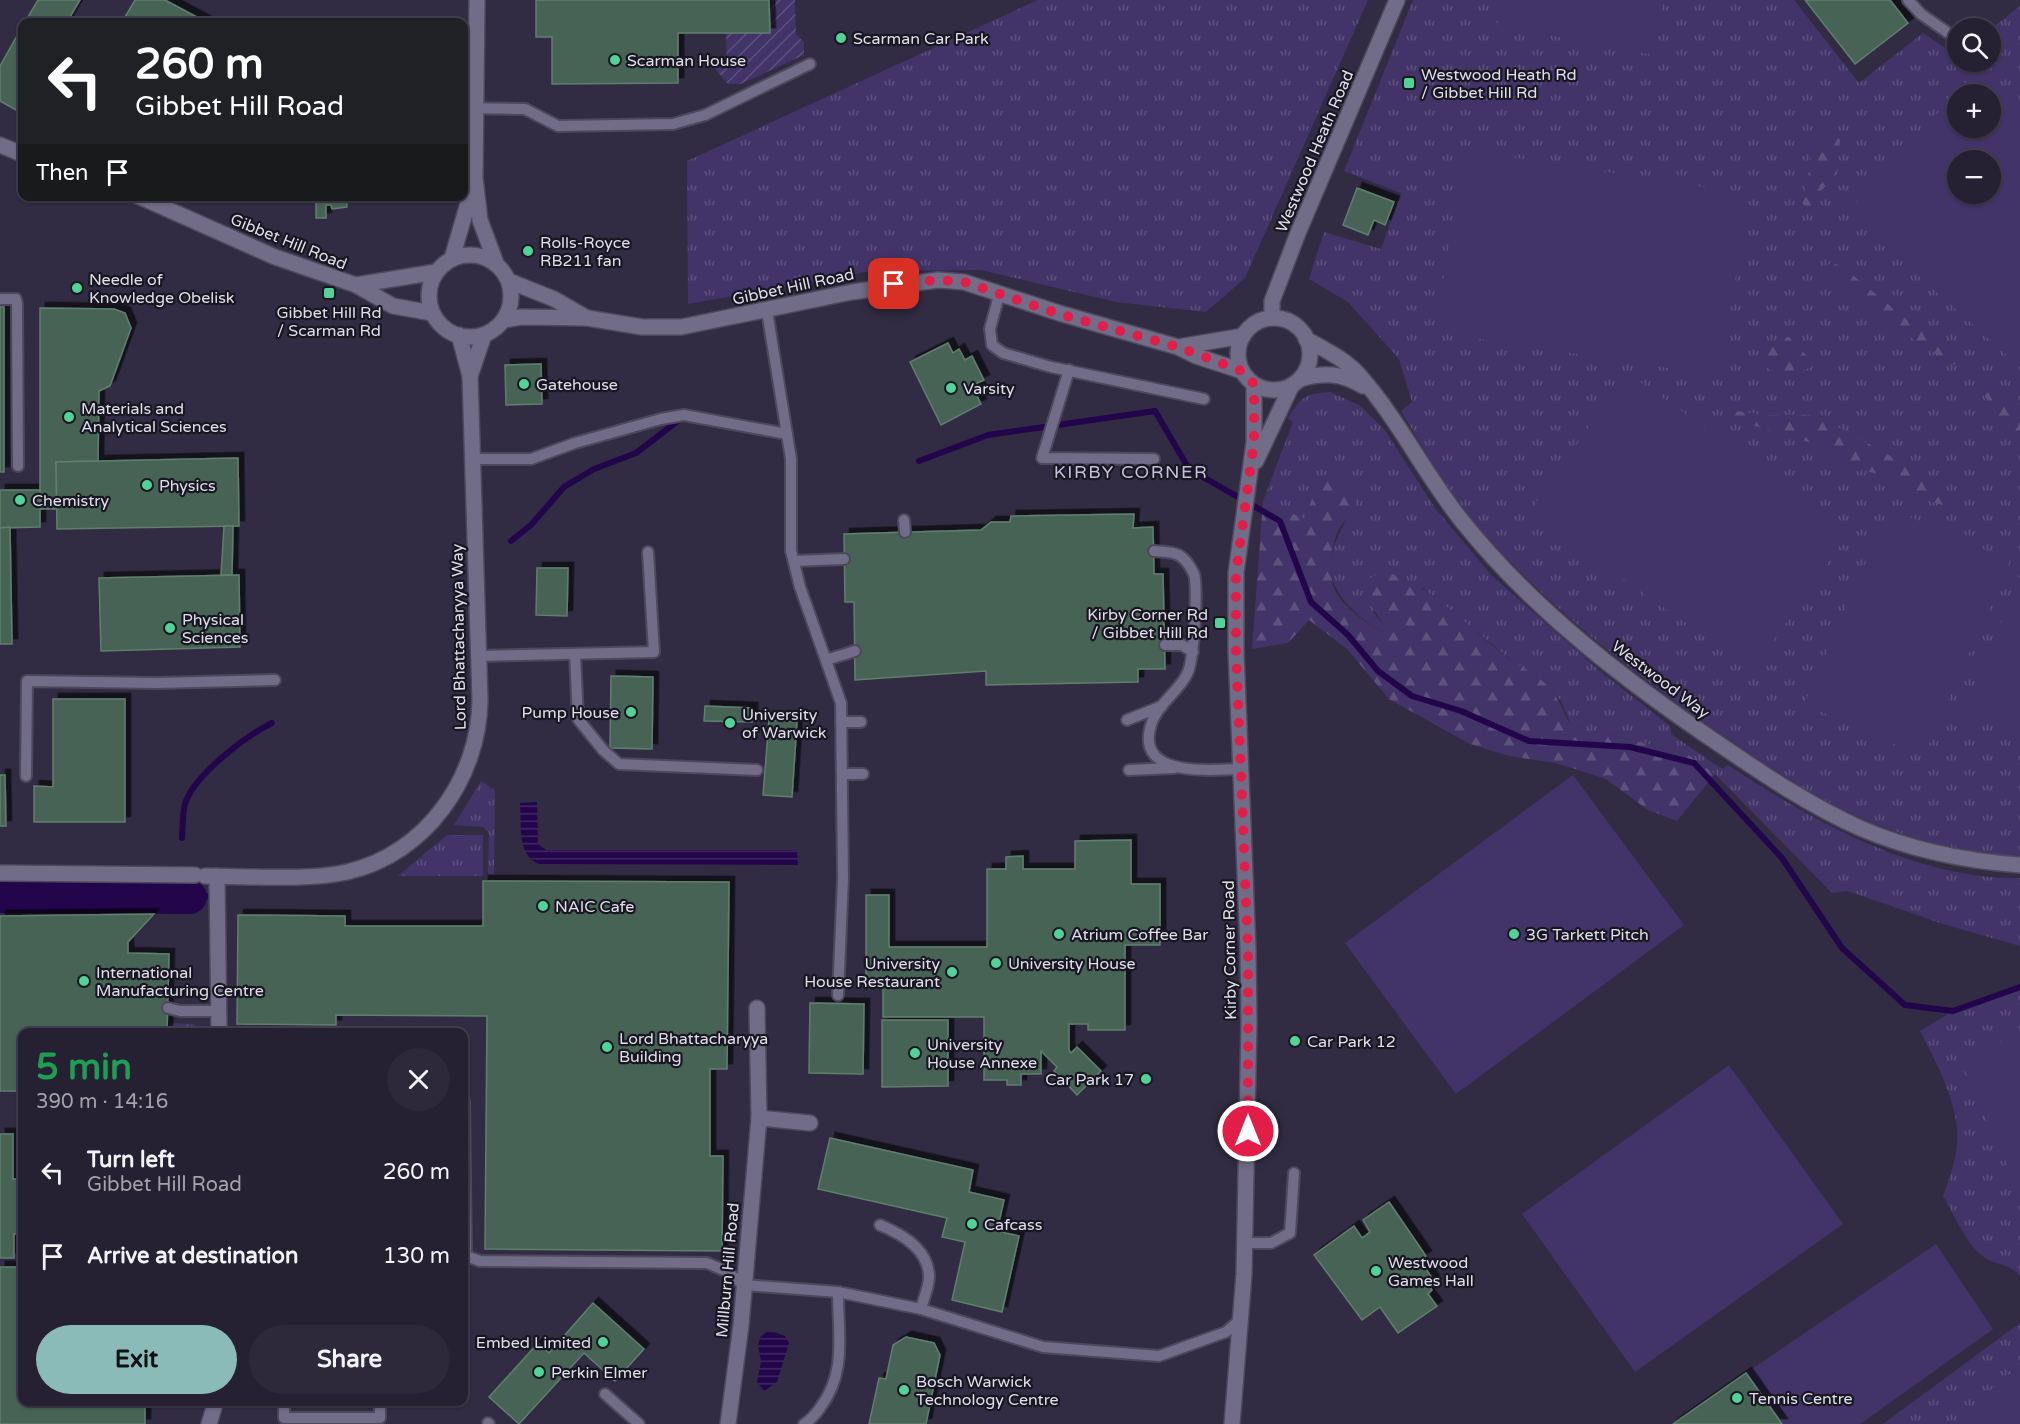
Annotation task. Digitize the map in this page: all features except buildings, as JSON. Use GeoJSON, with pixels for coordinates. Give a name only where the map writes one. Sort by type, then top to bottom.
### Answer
{"type":"FeatureCollection","features":[{"type":"Feature","properties":{"kind":"street"},"geometry":{"type":"LineString","coordinates":[[477,0],[470,108],[475,178],[480,220],[496,263],[509,281],[512,299],[504,320],[484,335],[459,336],[441,325],[432,313],[429,295],[435,272],[452,258],[473,254],[496,263]]}},
{"type":"Feature","properties":{"kind":"street","name":"Westwood Heath Road"},"geometry":{"type":"LineString","coordinates":[[1272,318],[1272,302],[1298,233],[1397,0]]}},
{"type":"Feature","properties":{"kind":"street"},"geometry":{"type":"LineString","coordinates":[[0,138],[18,145]]}},
{"type":"Feature","properties":{"kind":"street"},"geometry":{"type":"LineString","coordinates":[[0,145],[18,152]]}},
{"type":"Feature","properties":{"kind":"street"},"geometry":{"type":"LineString","coordinates":[[452,258],[475,178]]}},
{"type":"Feature","properties":{"kind":"street","name":"Gibbet Hill Road"},"geometry":{"type":"LineString","coordinates":[[147,201],[275,257],[356,285],[393,306],[432,313]]}},
{"type":"Feature","properties":{"kind":"street","name":"Gibbet Hill Road"},"geometry":{"type":"LineString","coordinates":[[356,285],[435,272]]}},
{"type":"Feature","properties":{"kind":"street","name":"Gibbet Hill Road"},"geometry":{"type":"LineString","coordinates":[[509,281],[554,299],[587,318]]}},
{"type":"Feature","properties":{"kind":"street","name":"Gibbet Hill Road"},"geometry":{"type":"LineString","coordinates":[[504,320],[521,317],[587,318],[642,327],[681,327],[915,281],[964,282],[1178,347],[1242,371]]}},
{"type":"Feature","properties":{"kind":"street"},"geometry":{"type":"LineString","coordinates":[[1295,383],[1310,359],[1306,339],[1295,325],[1272,318],[1251,327],[1243,336],[1238,349],[1242,371],[1254,384],[1266,390],[1280,390],[1320,373],[1335,374],[1351,379],[1371,390]]}},
{"type":"Feature","properties":{"kind":"street","name":"Lord Bhattacharyya Way"},"geometry":{"type":"LineString","coordinates":[[471,376],[484,335]]}},
{"type":"Feature","properties":{"kind":"street","name":"Lord Bhattacharyya Way"},"geometry":{"type":"LineString","coordinates":[[0,873],[325,876],[346,872],[389,857],[422,832],[449,800],[471,760],[480,720],[471,376],[459,336]]}},
{"type":"Feature","properties":{"kind":"street","name":"Gibbet Hill Road"},"geometry":{"type":"LineString","coordinates":[[1178,347],[1243,336]]}},
{"type":"Feature","properties":{"kind":"street","name":"Westwood Way"},"geometry":{"type":"LineString","coordinates":[[1306,339],[1343,360],[1371,390],[1426,472],[1492,556],[1561,623],[1677,715],[1788,790],[1862,829],[1940,854],[2020,865]]}},
{"type":"Feature","properties":{"kind":"street","name":"Kirby Corner Road"},"geometry":{"type":"LineString","coordinates":[[1250,479],[1295,383]]}},
{"type":"Feature","properties":{"kind":"street","name":"Kirby Corner Road"},"geometry":{"type":"LineString","coordinates":[[1232,1424],[1246,1242],[1248,949],[1240,769],[1236,573],[1254,442],[1254,384]]}},
{"type":"Feature","properties":{"kind":"street"},"geometry":{"type":"LineString","coordinates":[[206,876],[219,1028]]}},
{"type":"Feature","properties":{"kind":"street","name":"Millburn Hill Road"},"geometry":{"type":"LineString","coordinates":[[728,1424],[744,1285],[759,1118],[757,1008]]}},
{"type":"Feature","properties":{"kind":"street"},"geometry":{"type":"LineString","coordinates":[[759,1118],[810,1123]]}},
{"type":"Feature","properties":{"kind":"street"},"geometry":{"type":"LineString","coordinates":[[210,1424],[215,1406]]}},
{"type":"Feature","properties":{"kind":"lane"},"geometry":{"type":"LineString","coordinates":[[1908,0],[1921,14],[1947,32]]}},
{"type":"Feature","properties":{"kind":"lane"},"geometry":{"type":"LineString","coordinates":[[470,108],[525,109],[558,126],[673,124],[705,115],[810,64]]}},
{"type":"Feature","properties":{"kind":"lane"},"geometry":{"type":"LineString","coordinates":[[999,294],[990,329],[992,345],[1012,356],[1204,399]]}},
{"type":"Feature","properties":{"kind":"lane"},"geometry":{"type":"LineString","coordinates":[[0,299],[16,299],[17,304],[18,466]]}},
{"type":"Feature","properties":{"kind":"lane"},"geometry":{"type":"LineString","coordinates":[[767,311],[791,459],[791,551],[800,587],[841,703],[843,878],[838,995]]}},
{"type":"Feature","properties":{"kind":"lane"},"geometry":{"type":"LineString","coordinates":[[1069,370],[1042,458],[1154,459]]}},
{"type":"Feature","properties":{"kind":"lane"},"geometry":{"type":"LineString","coordinates":[[473,459],[531,459],[596,437],[684,415],[787,434]]}},
{"type":"Feature","properties":{"kind":"lane"},"geometry":{"type":"LineString","coordinates":[[904,520],[905,532]]}},
{"type":"Feature","properties":{"kind":"lane"},"geometry":{"type":"LineString","coordinates":[[1154,551],[1173,552],[1185,559],[1194,575],[1193,652],[1187,675],[1152,722],[1149,741],[1157,758],[1174,768]]}},
{"type":"Feature","properties":{"kind":"lane"},"geometry":{"type":"LineString","coordinates":[[479,656],[654,652],[648,552]]}},
{"type":"Feature","properties":{"kind":"lane"},"geometry":{"type":"LineString","coordinates":[[794,561],[844,559]]}},
{"type":"Feature","properties":{"kind":"lane"},"geometry":{"type":"LineString","coordinates":[[1165,645],[1182,645],[1193,652]]}},
{"type":"Feature","properties":{"kind":"lane"},"geometry":{"type":"LineString","coordinates":[[826,660],[855,651]]}},
{"type":"Feature","properties":{"kind":"lane"},"geometry":{"type":"LineString","coordinates":[[575,654],[578,719],[603,750],[619,764],[757,770]]}},
{"type":"Feature","properties":{"kind":"lane"},"geometry":{"type":"LineString","coordinates":[[26,776],[27,681],[157,683],[275,680]]}},
{"type":"Feature","properties":{"kind":"lane"},"geometry":{"type":"LineString","coordinates":[[1127,720],[1162,706]]}},
{"type":"Feature","properties":{"kind":"lane"},"geometry":{"type":"LineString","coordinates":[[841,722],[861,722]]}},
{"type":"Feature","properties":{"kind":"lane"},"geometry":{"type":"LineString","coordinates":[[1129,770],[1240,769]]}},
{"type":"Feature","properties":{"kind":"lane"},"geometry":{"type":"LineString","coordinates":[[842,774],[863,774]]}},
{"type":"Feature","properties":{"kind":"lane"},"geometry":{"type":"LineString","coordinates":[[168,1008],[180,1011],[218,1011]]}},
{"type":"Feature","properties":{"kind":"lane"},"geometry":{"type":"LineString","coordinates":[[1246,1242],[1271,1243],[1290,1233],[1294,1173]]}},
{"type":"Feature","properties":{"kind":"lane"},"geometry":{"type":"LineString","coordinates":[[880,1225],[909,1241],[923,1254],[929,1277],[921,1309]]}},
{"type":"Feature","properties":{"kind":"lane"},"geometry":{"type":"LineString","coordinates":[[468,1257],[480,1261],[707,1263],[726,1271],[744,1285],[838,1292],[921,1309],[1043,1347],[1119,1354],[1159,1356],[1226,1332],[1241,1319]]}},
{"type":"Feature","properties":{"kind":"lane"},"geometry":{"type":"LineString","coordinates":[[804,1424],[810,1421],[833,1391],[839,1366],[838,1292]]}},
{"type":"Feature","properties":{"kind":"lane"},"geometry":{"type":"LineString","coordinates":[[605,1394],[639,1424]]}},
{"type":"Feature","properties":{"kind":"lane"},"geometry":{"type":"LineString","coordinates":[[284,1406],[284,1418],[328,1419],[380,1418],[380,1406]]}},
{"type":"Feature","properties":{"kind":"green space"},"geometry":{"type":"Polygon","coordinates":[[[769,0],[795,0],[796,34],[804,42],[804,55],[741,84],[728,84],[714,68],[727,66],[726,33],[770,33],[769,0]]]}},
{"type":"Feature","properties":{"kind":"green space"},"geometry":{"type":"Polygon","coordinates":[[[1038,0],[1368,0],[1245,278],[1206,312],[1116,302],[981,270],[871,271],[688,304],[687,161],[1038,0]]]}},
{"type":"Feature","properties":{"kind":"green space"},"geometry":{"type":"Polygon","coordinates":[[[1413,0],[1794,0],[1859,83],[1923,33],[1947,49],[1947,72],[2001,72],[2001,21],[2020,6],[2020,857],[1934,843],[1883,827],[1839,808],[1796,784],[1715,730],[1655,686],[1567,616],[1513,565],[1463,508],[1441,477],[1401,411],[1412,402],[1399,359],[1348,302],[1309,279],[1324,232],[1381,249],[1401,193],[1344,171],[1413,0]]]}},
{"type":"Feature","properties":{"kind":"green space"},"geometry":{"type":"Polygon","coordinates":[[[1502,0],[1663,0],[1653,55],[1497,25],[1502,0]]]}},
{"type":"Feature","properties":{"kind":"green space"},"geometry":{"type":"Polygon","coordinates":[[[1974,73],[1986,84],[1964,84],[1974,73]]]}},
{"type":"Feature","properties":{"kind":"green space"},"geometry":{"type":"Polygon","coordinates":[[[2001,97],[2020,114],[2020,367],[1848,212],[1947,103],[1947,138],[2001,138],[2001,97]]]}},
{"type":"Feature","properties":{"kind":"green space"},"geometry":{"type":"Polygon","coordinates":[[[1830,129],[1840,140],[1837,174],[1821,191],[1815,208],[1808,209],[1802,203],[1815,139],[1830,129]]]}},
{"type":"Feature","properties":{"kind":"green space"},"geometry":{"type":"Polygon","coordinates":[[[1464,150],[1749,194],[1720,376],[1435,332],[1464,150]]]}},
{"type":"Feature","properties":{"kind":"green space"},"geometry":{"type":"Polygon","coordinates":[[[1832,262],[1844,268],[1955,359],[1955,365],[1905,334],[1857,297],[1827,271],[1828,265],[1832,262]]]}},
{"type":"Feature","properties":{"kind":"green space"},"geometry":{"type":"Polygon","coordinates":[[[1789,337],[1809,358],[1812,367],[1787,374],[1770,370],[1765,366],[1771,347],[1779,340],[1789,337]]]}},
{"type":"Feature","properties":{"kind":"green space"},"geometry":{"type":"Polygon","coordinates":[[[1627,373],[1851,529],[1753,670],[1529,513],[1627,373]]]}},
{"type":"Feature","properties":{"kind":"green space"},"geometry":{"type":"Polygon","coordinates":[[[1993,390],[2020,415],[2020,445],[1984,395],[1993,390]]]}},
{"type":"Feature","properties":{"kind":"green space"},"geometry":{"type":"Polygon","coordinates":[[[1330,392],[1359,405],[1384,429],[1435,508],[1491,575],[1599,670],[1670,726],[1671,734],[1722,769],[1728,765],[1794,806],[1866,843],[1904,858],[1943,869],[1981,876],[2020,878],[2020,946],[1943,924],[1848,891],[1832,893],[1715,774],[1687,754],[1571,725],[1561,701],[1548,686],[1505,655],[1423,588],[1373,612],[1389,631],[1381,632],[1362,618],[1337,591],[1332,576],[1331,562],[1335,545],[1355,506],[1315,489],[1305,520],[1263,501],[1293,422],[1288,418],[1297,405],[1309,395],[1330,392]]]}},
{"type":"Feature","properties":{"kind":"green space"},"geometry":{"type":"Polygon","coordinates":[[[1730,411],[1772,415],[1808,415],[1821,419],[1868,443],[1923,476],[1965,504],[1973,513],[1969,516],[1956,509],[1911,496],[1878,474],[1846,466],[1818,445],[1723,416],[1730,411]]]}},
{"type":"Feature","properties":{"kind":"green space"},"geometry":{"type":"Polygon","coordinates":[[[1324,475],[1343,480],[1355,493],[1355,506],[1337,533],[1331,560],[1334,588],[1347,607],[1381,632],[1388,631],[1364,595],[1370,578],[1383,571],[1401,577],[1447,606],[1503,654],[1543,681],[1555,695],[1571,725],[1687,754],[1715,774],[1677,821],[1648,810],[1606,779],[1556,763],[1509,756],[1470,744],[1389,699],[1347,649],[1309,620],[1288,643],[1252,649],[1263,501],[1305,519],[1315,489],[1324,475]]]}},
{"type":"Feature","properties":{"kind":"green space"},"geometry":{"type":"Polygon","coordinates":[[[1890,508],[2010,561],[1923,757],[1804,704],[1890,508]]]}},
{"type":"Feature","properties":{"kind":"green space"},"geometry":{"type":"Polygon","coordinates":[[[2020,576],[2020,737],[1963,714],[2020,576]]]}},
{"type":"Feature","properties":{"kind":"green space","name":"3G Tarkett Pitch"},"geometry":{"type":"Polygon","coordinates":[[[1573,775],[1684,925],[1456,1094],[1345,943],[1573,775]]]}},
{"type":"Feature","properties":{"kind":"green space"},"geometry":{"type":"Polygon","coordinates":[[[481,781],[495,790],[494,875],[488,874],[489,833],[483,827],[454,825],[481,781]]]}},
{"type":"Feature","properties":{"kind":"green space"},"geometry":{"type":"Polygon","coordinates":[[[447,835],[483,835],[483,876],[398,876],[447,835]]]}},
{"type":"Feature","properties":{"kind":"green space"},"geometry":{"type":"Polygon","coordinates":[[[2020,987],[2020,1276],[2013,1269],[1987,1259],[1973,1247],[1943,1196],[1956,1154],[1957,1128],[1948,1090],[1920,1031],[1953,1011],[2020,987]]]}},
{"type":"Feature","properties":{"kind":"green space"},"geometry":{"type":"Polygon","coordinates":[[[169,1023],[193,1024],[198,1028],[168,1028],[169,1023]]]}},
{"type":"Feature","properties":{"kind":"green space"},"geometry":{"type":"Polygon","coordinates":[[[2020,1033],[2020,1193],[1960,1060],[2020,1033]]]}},
{"type":"Feature","properties":{"kind":"green space"},"geometry":{"type":"Polygon","coordinates":[[[1729,1065],[1843,1224],[1635,1372],[1522,1214],[1729,1065]]]}},
{"type":"Feature","properties":{"kind":"green space"},"geometry":{"type":"Polygon","coordinates":[[[1936,1244],[1993,1329],[1860,1424],[1782,1424],[1746,1373],[1936,1244]]]}},
{"type":"Feature","properties":{"kind":"green space"},"geometry":{"type":"Polygon","coordinates":[[[2020,1323],[2020,1424],[1883,1424],[2020,1323]]]}},
{"type":"Feature","properties":{"kind":"green space"},"geometry":{"type":"Polygon","coordinates":[[[2020,1365],[2020,1424],[1952,1424],[2020,1365]]]}},
{"type":"Feature","properties":{"kind":"shaded area"},"geometry":{"type":"Polygon","coordinates":[[[537,802],[538,844],[546,850],[797,850],[798,865],[539,864],[532,860],[523,846],[520,803],[537,802]]]}},
{"type":"Feature","properties":{"kind":"shaded area"},"geometry":{"type":"Polygon","coordinates":[[[769,1330],[785,1336],[789,1343],[777,1382],[764,1391],[757,1382],[761,1361],[758,1346],[760,1337],[769,1330]]]}},
{"type":"Feature","properties":{"kind":"waterway"},"geometry":{"type":"LineString","coordinates":[[919,461],[988,435],[1155,411],[1189,469],[1280,521],[1311,602],[1348,635],[1378,671],[1412,696],[1461,711],[1529,741],[1630,747],[1694,763],[1782,858],[1842,948],[1905,1005],[1953,1011],[2020,987]]}},
{"type":"Feature","properties":{"kind":"waterway"},"geometry":{"type":"LineString","coordinates":[[511,541],[531,525],[564,487],[594,469],[636,453],[679,420]]}},
{"type":"Feature","properties":{"kind":"waterway"},"geometry":{"type":"LineString","coordinates":[[182,838],[186,801],[200,779],[223,756],[272,723]]}},
{"type":"Feature","properties":{"kind":"waterway"},"geometry":{"type":"LineString","coordinates":[[0,896],[190,897]]}},
{"type":"Feature","properties":{"kind":"waterway"},"geometry":{"type":"LineString","coordinates":[[190,897],[216,896]]}},
{"type":"Feature","properties":{"kind":"place","name":"Scarman Car Park"},"geometry":{"type":"Point","coordinates":[841,38]}},
{"type":"Feature","properties":{"kind":"place","name":"Scarman House"},"geometry":{"type":"Point","coordinates":[615,60]}},
{"type":"Feature","properties":{"kind":"place","name":"Westwood Heath Rd / Gibbet Hill Rd"},"geometry":{"type":"Point","coordinates":[1409,83]}},
{"type":"Feature","properties":{"kind":"place","name":"Rolls-Royce RB211 fan"},"geometry":{"type":"Point","coordinates":[528,251]}},
{"type":"Feature","properties":{"kind":"place","name":"Needle of Knowledge Obelisk"},"geometry":{"type":"Point","coordinates":[77,288]}},
{"type":"Feature","properties":{"kind":"place","name":"Gibbet Hill Rd / Scarman Rd"},"geometry":{"type":"Point","coordinates":[329,293]}},
{"type":"Feature","properties":{"kind":"place","name":"Gatehouse"},"geometry":{"type":"Point","coordinates":[524,384]}},
{"type":"Feature","properties":{"kind":"place","name":"Varsity"},"geometry":{"type":"Point","coordinates":[951,388]}},
{"type":"Feature","properties":{"kind":"place","name":"Materials and Analytical Sciences"},"geometry":{"type":"Point","coordinates":[69,417]}},
{"type":"Feature","properties":{"kind":"place","name":"Physics"},"geometry":{"type":"Point","coordinates":[147,485]}},
{"type":"Feature","properties":{"kind":"place","name":"Chemistry"},"geometry":{"type":"Point","coordinates":[20,500]}},
{"type":"Feature","properties":{"kind":"place","name":"Kirby Corner Rd / Gibbet Hill Rd"},"geometry":{"type":"Point","coordinates":[1220,623]}},
{"type":"Feature","properties":{"kind":"place","name":"Physical Sciences"},"geometry":{"type":"Point","coordinates":[170,628]}},
{"type":"Feature","properties":{"kind":"place","name":"Pump House"},"geometry":{"type":"Point","coordinates":[631,712]}},
{"type":"Feature","properties":{"kind":"place","name":"University of Warwick"},"geometry":{"type":"Point","coordinates":[730,723]}},
{"type":"Feature","properties":{"kind":"place","name":"NAIC Cafe"},"geometry":{"type":"Point","coordinates":[543,906]}},
{"type":"Feature","properties":{"kind":"place","name":"Atrium Coffee Bar"},"geometry":{"type":"Point","coordinates":[1059,934]}},
{"type":"Feature","properties":{"kind":"place","name":"3G Tarkett Pitch"},"geometry":{"type":"Point","coordinates":[1514,934]}},
{"type":"Feature","properties":{"kind":"place","name":"University House"},"geometry":{"type":"Point","coordinates":[996,963]}},
{"type":"Feature","properties":{"kind":"place","name":"University House Restaurant"},"geometry":{"type":"Point","coordinates":[952,972]}},
{"type":"Feature","properties":{"kind":"place","name":"International Manufacturing Centre"},"geometry":{"type":"Point","coordinates":[84,981]}},
{"type":"Feature","properties":{"kind":"place","name":"Car Park 12"},"geometry":{"type":"Point","coordinates":[1295,1041]}},
{"type":"Feature","properties":{"kind":"place","name":"Lord Bhattacharyya Building"},"geometry":{"type":"Point","coordinates":[607,1047]}},
{"type":"Feature","properties":{"kind":"place","name":"University House Annexe"},"geometry":{"type":"Point","coordinates":[915,1053]}},
{"type":"Feature","properties":{"kind":"place","name":"Car Park 17"},"geometry":{"type":"Point","coordinates":[1146,1079]}},
{"type":"Feature","properties":{"kind":"place","name":"Cafcass"},"geometry":{"type":"Point","coordinates":[972,1224]}},
{"type":"Feature","properties":{"kind":"place","name":"Westwood Games Hall"},"geometry":{"type":"Point","coordinates":[1376,1271]}},
{"type":"Feature","properties":{"kind":"place","name":"Embed Limited"},"geometry":{"type":"Point","coordinates":[603,1342]}},
{"type":"Feature","properties":{"kind":"place","name":"Perkin Elmer"},"geometry":{"type":"Point","coordinates":[539,1372]}},
{"type":"Feature","properties":{"kind":"place","name":"Bosch Warwick Technology Centre"},"geometry":{"type":"Point","coordinates":[904,1390]}},
{"type":"Feature","properties":{"kind":"place","name":"Tennis Centre"},"geometry":{"type":"Point","coordinates":[1737,1398]}},
{"type":"Feature","properties":{"kind":"district","name":"KIRBY CORNER"},"geometry":{"type":"Point","coordinates":[1131,472]}},
{"type":"Feature","properties":{"kind":"route"},"geometry":{"type":"LineString","coordinates":[[894,284],[938,280],[964,282],[1059,314],[1178,347],[1196,356],[1242,371],[1254,384],[1254,442],[1236,573],[1236,651],[1248,949],[1248,1131]]}}]}
